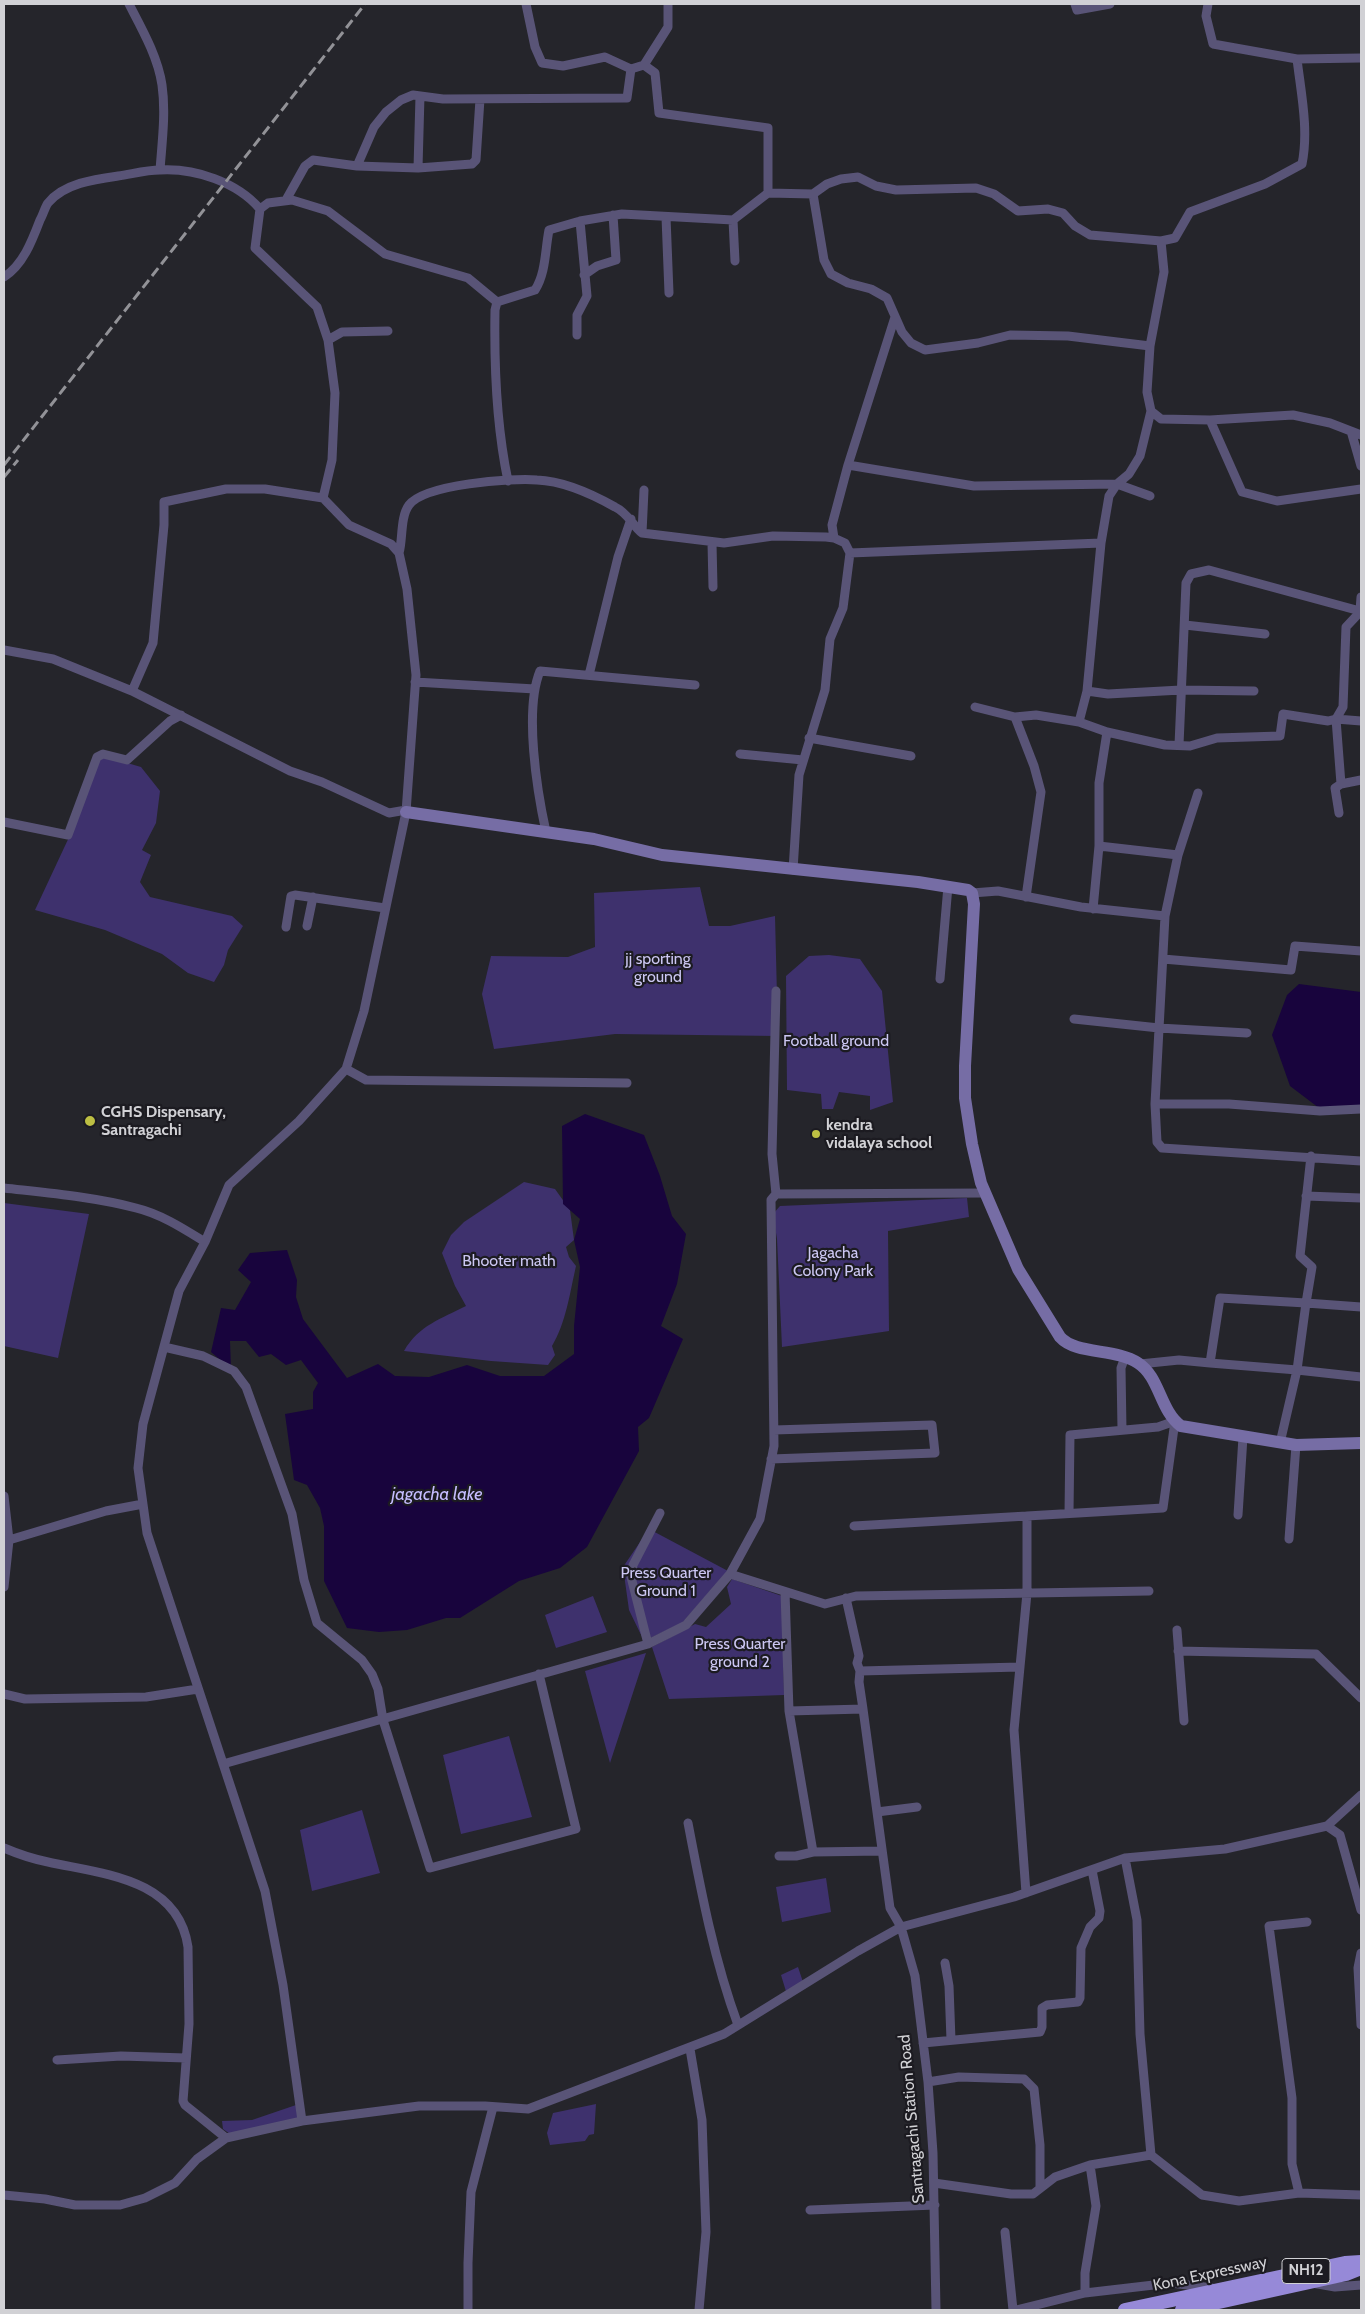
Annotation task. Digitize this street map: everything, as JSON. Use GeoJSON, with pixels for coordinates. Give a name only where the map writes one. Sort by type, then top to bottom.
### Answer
{"type":"FeatureCollection","features":[{"type":"Feature","properties":{"kind":"highway","name":"Kona Expressway"},"geometry":{"type":"LineString","coordinates":[[1124,2310],[1345,2263],[1361,2262]]}},
{"type":"Feature","properties":{"kind":"highway","name":"Kona Expressway"},"geometry":{"type":"LineString","coordinates":[[1182,2310],[1361,2268]]}},
{"type":"Feature","properties":{"kind":"main road"},"geometry":{"type":"LineString","coordinates":[[406,811],[594,839],[662,855],[948,886],[964,889],[972,893],[974,904],[965,1066],[965,1098],[972,1144],[985,1193],[1018,1269],[1060,1336],[1066,1343],[1074,1347],[1103,1350],[1140,1364],[1147,1372],[1175,1421],[1189,1428],[1242,1438],[1296,1445],[1361,1443]]}},
{"type":"Feature","properties":{"kind":"street"},"geometry":{"type":"LineString","coordinates":[[129,4],[154,57],[162,85],[164,124],[160,170]]}},
{"type":"Feature","properties":{"kind":"street"},"geometry":{"type":"LineString","coordinates":[[526,4],[535,47],[542,63],[563,66],[605,57],[631,68],[644,65],[668,27],[668,4]]}},
{"type":"Feature","properties":{"kind":"street"},"geometry":{"type":"LineString","coordinates":[[1075,4],[1077,10],[1110,4]]}},
{"type":"Feature","properties":{"kind":"street"},"geometry":{"type":"LineString","coordinates":[[1208,4],[1206,16],[1214,44],[1297,59],[1361,58]]}},
{"type":"Feature","properties":{"kind":"street"},"geometry":{"type":"LineString","coordinates":[[497,302],[535,290],[542,279],[544,252],[549,230],[580,221],[622,214],[732,220],[768,193],[813,194],[827,184],[841,179],[858,177],[876,186],[896,190],[976,188],[994,194],[1018,211],[1048,209],[1063,213],[1075,226],[1090,235],[1161,241],[1175,238],[1190,212],[1265,184],[1302,164],[1304,151],[1303,109],[1297,59]]}},
{"type":"Feature","properties":{"kind":"street"},"geometry":{"type":"LineString","coordinates":[[644,65],[655,72],[659,113],[768,128],[768,193]]}},
{"type":"Feature","properties":{"kind":"street"},"geometry":{"type":"LineString","coordinates":[[357,166],[374,126],[386,112],[401,100],[413,95],[443,99],[627,98],[631,68]]}},
{"type":"Feature","properties":{"kind":"street"},"geometry":{"type":"LineString","coordinates":[[418,168],[420,96]]}},
{"type":"Feature","properties":{"kind":"street"},"geometry":{"type":"LineString","coordinates":[[286,200],[305,166],[313,160],[357,166],[418,168],[472,164],[476,160],[480,99]]}},
{"type":"Feature","properties":{"kind":"street"},"geometry":{"type":"LineString","coordinates":[[4,277],[12,272],[24,256],[48,203],[66,190],[87,180],[160,170],[184,171],[218,180],[250,198],[260,209]]}},
{"type":"Feature","properties":{"kind":"street"},"geometry":{"type":"LineString","coordinates":[[813,194],[824,260],[831,274],[848,283],[872,289],[887,298],[902,332],[911,343],[926,350],[978,343],[1010,335],[1068,336],[1150,346]]}},
{"type":"Feature","properties":{"kind":"street"},"geometry":{"type":"LineString","coordinates":[[323,498],[332,460],[335,393],[328,340],[316,307],[255,248],[260,209],[268,203],[292,200],[328,211],[385,254],[468,278],[497,302]]}},
{"type":"Feature","properties":{"kind":"street"},"geometry":{"type":"LineString","coordinates":[[584,275],[597,266],[616,260],[613,215]]}},
{"type":"Feature","properties":{"kind":"street"},"geometry":{"type":"LineString","coordinates":[[666,217],[669,293]]}},
{"type":"Feature","properties":{"kind":"street"},"geometry":{"type":"LineString","coordinates":[[732,220],[735,261]]}},
{"type":"Feature","properties":{"kind":"street"},"geometry":{"type":"LineString","coordinates":[[577,335],[577,315],[587,296],[580,221]]}},
{"type":"Feature","properties":{"kind":"street"},"geometry":{"type":"LineString","coordinates":[[1079,722],[1087,691],[1101,543],[1109,496],[1117,484],[1129,474],[1140,456],[1151,411],[1147,392],[1150,346],[1164,272],[1161,241]]}},
{"type":"Feature","properties":{"kind":"street"},"geometry":{"type":"LineString","coordinates":[[497,302],[495,310],[494,363],[500,441],[508,481]]}},
{"type":"Feature","properties":{"kind":"street"},"geometry":{"type":"LineString","coordinates":[[834,538],[832,525],[848,465],[881,367],[886,341],[894,317]]}},
{"type":"Feature","properties":{"kind":"street"},"geometry":{"type":"LineString","coordinates":[[328,340],[342,332],[388,331]]}},
{"type":"Feature","properties":{"kind":"street"},"geometry":{"type":"LineString","coordinates":[[1151,411],[1161,419],[1210,420],[1293,415],[1330,422],[1361,435]]}},
{"type":"Feature","properties":{"kind":"street"},"geometry":{"type":"LineString","coordinates":[[1210,420],[1242,492],[1277,501],[1361,489]]}},
{"type":"Feature","properties":{"kind":"street"},"geometry":{"type":"LineString","coordinates":[[1351,431],[1361,466]]}},
{"type":"Feature","properties":{"kind":"street"},"geometry":{"type":"LineString","coordinates":[[848,465],[974,486],[1117,484],[1150,496]]}},
{"type":"Feature","properties":{"kind":"street"},"geometry":{"type":"LineString","coordinates":[[302,2121],[283,1985],[265,1891],[147,1534],[138,1468],[143,1424],[179,1292],[205,1242],[229,1185],[299,1121],[346,1069],[364,1011],[406,811],[415,682],[407,590],[399,553],[407,507],[414,500],[453,486],[537,480],[566,485],[617,507],[631,519],[635,528],[642,533],[724,544],[773,536],[834,538],[845,543],[850,552],[843,608],[830,639],[825,690],[799,775],[794,870]]}},
{"type":"Feature","properties":{"kind":"street"},"geometry":{"type":"LineString","coordinates":[[132,691],[153,643],[164,525],[164,502],[226,490],[265,489],[323,498],[349,525],[391,544],[399,553]]}},
{"type":"Feature","properties":{"kind":"street"},"geometry":{"type":"LineString","coordinates":[[642,533],[644,490]]}},
{"type":"Feature","properties":{"kind":"street"},"geometry":{"type":"LineString","coordinates":[[589,675],[618,557],[631,519]]}},
{"type":"Feature","properties":{"kind":"street"},"geometry":{"type":"LineString","coordinates":[[712,543],[713,587]]}},
{"type":"Feature","properties":{"kind":"street"},"geometry":{"type":"LineString","coordinates":[[850,552],[1101,543]]}},
{"type":"Feature","properties":{"kind":"street"},"geometry":{"type":"LineString","coordinates":[[1178,745],[1186,583],[1191,574],[1209,570],[1360,611]]}},
{"type":"Feature","properties":{"kind":"street"},"geometry":{"type":"LineString","coordinates":[[1341,784],[1336,719],[1343,707],[1346,627],[1360,611],[1361,597]]}},
{"type":"Feature","properties":{"kind":"street"},"geometry":{"type":"LineString","coordinates":[[1185,626],[1265,634]]}},
{"type":"Feature","properties":{"kind":"street"},"geometry":{"type":"LineString","coordinates":[[4,650],[53,659],[132,691],[290,771],[322,782],[389,813],[406,811]]}},
{"type":"Feature","properties":{"kind":"street"},"geometry":{"type":"LineString","coordinates":[[546,832],[537,785],[532,708],[540,671],[695,685]]}},
{"type":"Feature","properties":{"kind":"street"},"geometry":{"type":"LineString","coordinates":[[415,682],[535,689]]}},
{"type":"Feature","properties":{"kind":"street"},"geometry":{"type":"LineString","coordinates":[[1087,691],[1108,694],[1181,690],[1254,691]]}},
{"type":"Feature","properties":{"kind":"street"},"geometry":{"type":"LineString","coordinates":[[975,707],[1015,717],[1036,715],[1079,722],[1138,740],[1190,746],[1217,738],[1280,736],[1283,714],[1328,721],[1336,719],[1361,721]]}},
{"type":"Feature","properties":{"kind":"street"},"geometry":{"type":"LineString","coordinates":[[4,822],[68,835],[97,757],[103,754],[127,760],[170,721],[181,715]]}},
{"type":"Feature","properties":{"kind":"street"},"geometry":{"type":"LineString","coordinates":[[1015,717],[1034,766],[1041,792],[1026,897]]}},
{"type":"Feature","properties":{"kind":"street"},"geometry":{"type":"LineString","coordinates":[[1093,909],[1099,846],[1099,783],[1107,732]]}},
{"type":"Feature","properties":{"kind":"street"},"geometry":{"type":"LineString","coordinates":[[809,738],[911,756]]}},
{"type":"Feature","properties":{"kind":"street"},"geometry":{"type":"LineString","coordinates":[[740,754],[803,760]]}},
{"type":"Feature","properties":{"kind":"street"},"geometry":{"type":"LineString","coordinates":[[1339,813],[1335,788],[1341,784],[1361,780]]}},
{"type":"Feature","properties":{"kind":"street"},"geometry":{"type":"LineString","coordinates":[[1198,793],[1178,854],[1165,916],[1155,1104],[1157,1142],[1162,1148],[1311,1156],[1361,1161]]}},
{"type":"Feature","properties":{"kind":"street"},"geometry":{"type":"LineString","coordinates":[[1099,846],[1178,854]]}},
{"type":"Feature","properties":{"kind":"street"},"geometry":{"type":"LineString","coordinates":[[940,979],[948,886]]}},
{"type":"Feature","properties":{"kind":"street"},"geometry":{"type":"LineString","coordinates":[[972,893],[998,891],[1093,909],[1165,916]]}},
{"type":"Feature","properties":{"kind":"street"},"geometry":{"type":"LineString","coordinates":[[286,927],[291,896],[313,897],[385,908]]}},
{"type":"Feature","properties":{"kind":"street"},"geometry":{"type":"LineString","coordinates":[[307,926],[313,897]]}},
{"type":"Feature","properties":{"kind":"street"},"geometry":{"type":"LineString","coordinates":[[1163,959],[1291,970],[1295,946],[1361,951]]}},
{"type":"Feature","properties":{"kind":"street"},"geometry":{"type":"LineString","coordinates":[[223,1764],[648,1644],[686,1625],[730,1574],[760,1519],[772,1459],[774,1430],[771,1200],[776,1194],[772,1154],[776,991]]}},
{"type":"Feature","properties":{"kind":"street"},"geometry":{"type":"LineString","coordinates":[[1074,1019],[1159,1028],[1247,1033]]}},
{"type":"Feature","properties":{"kind":"street"},"geometry":{"type":"LineString","coordinates":[[346,1069],[366,1080],[627,1083]]}},
{"type":"Feature","properties":{"kind":"street"},"geometry":{"type":"LineString","coordinates":[[1155,1104],[1229,1104],[1320,1111],[1361,1109]]}},
{"type":"Feature","properties":{"kind":"street"},"geometry":{"type":"LineString","coordinates":[[1280,1443],[1297,1370],[1312,1267],[1300,1256],[1311,1156]]}},
{"type":"Feature","properties":{"kind":"street"},"geometry":{"type":"LineString","coordinates":[[4,1188],[57,1194],[138,1208],[177,1225],[205,1242]]}},
{"type":"Feature","properties":{"kind":"street"},"geometry":{"type":"LineString","coordinates":[[776,1194],[985,1193]]}},
{"type":"Feature","properties":{"kind":"street"},"geometry":{"type":"LineString","coordinates":[[1306,1196],[1361,1198]]}},
{"type":"Feature","properties":{"kind":"street"},"geometry":{"type":"LineString","coordinates":[[1210,1362],[1220,1298],[1361,1307]]}},
{"type":"Feature","properties":{"kind":"street"},"geometry":{"type":"LineString","coordinates":[[164,1347],[203,1356],[234,1371],[246,1387],[292,1514],[304,1580],[317,1623],[362,1660],[372,1674],[378,1689],[383,1720],[430,1868],[576,1829],[539,1674]]}},
{"type":"Feature","properties":{"kind":"street"},"geometry":{"type":"LineString","coordinates":[[1122,1430],[1121,1368],[1125,1357]]}},
{"type":"Feature","properties":{"kind":"street"},"geometry":{"type":"LineString","coordinates":[[1140,1364],[1179,1360],[1361,1377]]}},
{"type":"Feature","properties":{"kind":"street"},"geometry":{"type":"LineString","coordinates":[[854,1526],[1163,1508],[1175,1421],[1158,1426],[1070,1435],[1069,1513]]}},
{"type":"Feature","properties":{"kind":"street"},"geometry":{"type":"LineString","coordinates":[[772,1459],[935,1454],[932,1425],[774,1430]]}},
{"type":"Feature","properties":{"kind":"street"},"geometry":{"type":"LineString","coordinates":[[1238,1515],[1242,1438]]}},
{"type":"Feature","properties":{"kind":"street"},"geometry":{"type":"LineString","coordinates":[[1290,1539],[1296,1445]]}},
{"type":"Feature","properties":{"kind":"street"},"geometry":{"type":"LineString","coordinates":[[4,1496],[9,1540],[4,1584]]}},
{"type":"Feature","properties":{"kind":"street"},"geometry":{"type":"LineString","coordinates":[[9,1540],[106,1510],[143,1504]]}},
{"type":"Feature","properties":{"kind":"street"},"geometry":{"type":"LineString","coordinates":[[648,1644],[631,1577],[633,1565],[660,1513]]}},
{"type":"Feature","properties":{"kind":"street"},"geometry":{"type":"LineString","coordinates":[[1026,1892],[1014,1730],[1027,1593],[1027,1516]]}},
{"type":"Feature","properties":{"kind":"street"},"geometry":{"type":"LineString","coordinates":[[730,1574],[825,1604],[856,1596],[1149,1591]]}},
{"type":"Feature","properties":{"kind":"street"},"geometry":{"type":"LineString","coordinates":[[786,1592],[789,1711],[813,1852]]}},
{"type":"Feature","properties":{"kind":"street","name":"Santragachi Station Road"},"geometry":{"type":"LineString","coordinates":[[846,1598],[860,1671],[859,1682],[890,1908],[901,1927],[915,1976],[928,2082],[935,2205],[936,2310]]}},
{"type":"Feature","properties":{"kind":"street"},"geometry":{"type":"LineString","coordinates":[[1177,1630],[1184,1721]]}},
{"type":"Feature","properties":{"kind":"street"},"geometry":{"type":"LineString","coordinates":[[1178,1651],[1316,1654],[1361,1698]]}},
{"type":"Feature","properties":{"kind":"street"},"geometry":{"type":"LineString","coordinates":[[860,1671],[1020,1666]]}},
{"type":"Feature","properties":{"kind":"street"},"geometry":{"type":"LineString","coordinates":[[4,1694],[25,1698],[146,1697],[198,1689]]}},
{"type":"Feature","properties":{"kind":"street"},"geometry":{"type":"LineString","coordinates":[[789,1711],[863,1709]]}},
{"type":"Feature","properties":{"kind":"street"},"geometry":{"type":"LineString","coordinates":[[4,2195],[45,2199],[75,2205],[120,2205],[144,2198],[176,2183],[197,2159],[226,2138],[302,2121],[419,2106],[493,2106],[528,2109],[690,2049],[724,2034],[863,1947],[901,1927],[1026,1892],[1125,1858],[1225,1849],[1327,1826],[1361,1795]]}},
{"type":"Feature","properties":{"kind":"street"},"geometry":{"type":"LineString","coordinates":[[877,1812],[917,1807]]}},
{"type":"Feature","properties":{"kind":"street"},"geometry":{"type":"LineString","coordinates":[[688,1823],[703,1900],[726,1993],[738,2025]]}},
{"type":"Feature","properties":{"kind":"street"},"geometry":{"type":"LineString","coordinates":[[1327,1826],[1340,1835],[1361,1910]]}},
{"type":"Feature","properties":{"kind":"street"},"geometry":{"type":"LineString","coordinates":[[4,1848],[46,1862],[126,1879],[161,1898],[173,1911],[186,1934],[188,1947],[188,2024],[183,2101],[185,2106],[226,2138]]}},
{"type":"Feature","properties":{"kind":"street"},"geometry":{"type":"LineString","coordinates":[[779,1856],[796,1856],[813,1852],[882,1852]]}},
{"type":"Feature","properties":{"kind":"street"},"geometry":{"type":"LineString","coordinates":[[1125,1858],[1136,1920],[1140,2034],[1151,2155],[1202,2195],[1239,2201],[1299,2192],[1361,2194]]}},
{"type":"Feature","properties":{"kind":"street"},"geometry":{"type":"LineString","coordinates":[[923,2043],[1040,2032],[1042,2028],[1042,2008],[1047,2005],[1078,2002],[1080,1998],[1081,1948],[1090,1927],[1099,1918],[1100,1911],[1092,1870]]}},
{"type":"Feature","properties":{"kind":"street"},"geometry":{"type":"LineString","coordinates":[[1299,2192],[1292,2164],[1292,2098],[1269,1926],[1307,1922]]}},
{"type":"Feature","properties":{"kind":"street"},"geometry":{"type":"LineString","coordinates":[[1361,1953],[1358,1968],[1361,2025]]}},
{"type":"Feature","properties":{"kind":"street"},"geometry":{"type":"LineString","coordinates":[[945,1963],[949,1986],[951,2040]]}},
{"type":"Feature","properties":{"kind":"street"},"geometry":{"type":"LineString","coordinates":[[690,2049],[702,2120],[706,2232],[699,2310]]}},
{"type":"Feature","properties":{"kind":"street"},"geometry":{"type":"LineString","coordinates":[[57,2060],[121,2056],[186,2058]]}},
{"type":"Feature","properties":{"kind":"street"},"geometry":{"type":"LineString","coordinates":[[928,2082],[960,2077],[1024,2079],[1034,2089],[1040,2145],[1040,2188]]}},
{"type":"Feature","properties":{"kind":"street"},"geometry":{"type":"LineString","coordinates":[[468,2310],[468,2263],[472,2192],[493,2106]]}},
{"type":"Feature","properties":{"kind":"street"},"geometry":{"type":"LineString","coordinates":[[934,2183],[1011,2194],[1032,2194],[1055,2177],[1090,2165],[1151,2155]]}},
{"type":"Feature","properties":{"kind":"street"},"geometry":{"type":"LineString","coordinates":[[1085,2293],[1085,2273],[1096,2206],[1090,2165]]}},
{"type":"Feature","properties":{"kind":"street"},"geometry":{"type":"LineString","coordinates":[[810,2210],[935,2205]]}},
{"type":"Feature","properties":{"kind":"street"},"geometry":{"type":"LineString","coordinates":[[1006,2232],[1014,2310],[1085,2293],[1171,2283],[1224,2289]]}},
{"type":"Feature","properties":{"kind":"street"},"geometry":{"type":"LineString","coordinates":[[1308,2281],[1320,2286],[1361,2285]]}},
{"type":"Feature","properties":{"kind":"green space"},"geometry":{"type":"Polygon","coordinates":[[[100,755],[141,767],[160,791],[156,823],[142,850],[151,855],[140,882],[150,897],[232,916],[243,926],[228,950],[224,965],[214,982],[188,973],[162,954],[105,930],[35,910],[78,818],[100,755]]]}},
{"type":"Feature","properties":{"kind":"green space","name":"jj sporting ground"},"geometry":{"type":"Polygon","coordinates":[[[700,887],[709,926],[730,926],[775,916],[778,1036],[615,1034],[494,1049],[482,994],[491,956],[568,957],[595,947],[594,893],[700,887]]]}},
{"type":"Feature","properties":{"kind":"green space","name":"Football ground"},"geometry":{"type":"Polygon","coordinates":[[[829,955],[860,959],[882,991],[893,1102],[870,1110],[870,1096],[839,1092],[833,1109],[822,1109],[821,1094],[787,1090],[786,976],[809,956],[829,955]]]}},
{"type":"Feature","properties":{"kind":"green space","name":"Bhooter math"},"geometry":{"type":"Polygon","coordinates":[[[524,1182],[555,1189],[570,1210],[574,1240],[566,1247],[569,1257],[576,1266],[561,1327],[552,1346],[555,1355],[548,1365],[491,1361],[404,1351],[416,1335],[424,1329],[439,1319],[466,1306],[455,1286],[442,1253],[451,1235],[464,1222],[524,1182]]]}},
{"type":"Feature","properties":{"kind":"green space","name":"Jagacha Colony Park"},"geometry":{"type":"Polygon","coordinates":[[[967,1198],[969,1217],[888,1231],[889,1331],[782,1347],[777,1239],[773,1214],[780,1206],[967,1198]]]}},
{"type":"Feature","properties":{"kind":"green space"},"geometry":{"type":"Polygon","coordinates":[[[4,1203],[89,1214],[58,1358],[4,1346],[4,1203]]]}},
{"type":"Feature","properties":{"kind":"green space","name":"Press Quarter Ground 1"},"geometry":{"type":"Polygon","coordinates":[[[649,1529],[728,1571],[682,1623],[644,1641],[629,1610],[623,1567],[649,1529]]]}},
{"type":"Feature","properties":{"kind":"green space","name":"Press Quarter ground 2"},"geometry":{"type":"Polygon","coordinates":[[[732,1579],[782,1596],[784,1695],[669,1699],[652,1647],[695,1624],[706,1627],[731,1604],[727,1587],[732,1579]]]}},
{"type":"Feature","properties":{"kind":"green space"},"geometry":{"type":"Polygon","coordinates":[[[593,1596],[607,1632],[556,1648],[545,1615],[593,1596]]]}},
{"type":"Feature","properties":{"kind":"green space"},"geometry":{"type":"Polygon","coordinates":[[[646,1653],[610,1763],[585,1671],[646,1653]]]}},
{"type":"Feature","properties":{"kind":"green space"},"geometry":{"type":"Polygon","coordinates":[[[509,1736],[532,1817],[461,1834],[443,1755],[509,1736]]]}},
{"type":"Feature","properties":{"kind":"green space"},"geometry":{"type":"Polygon","coordinates":[[[362,1810],[380,1873],[312,1891],[300,1830],[362,1810]]]}},
{"type":"Feature","properties":{"kind":"green space"},"geometry":{"type":"Polygon","coordinates":[[[826,1878],[831,1912],[782,1922],[776,1887],[826,1878]]]}},
{"type":"Feature","properties":{"kind":"green space"},"geometry":{"type":"Polygon","coordinates":[[[798,1967],[805,1988],[788,1998],[781,1975],[798,1967]]]}},
{"type":"Feature","properties":{"kind":"green space"},"geometry":{"type":"Polygon","coordinates":[[[596,2104],[594,2134],[589,2135],[585,2141],[550,2145],[547,2133],[553,2113],[596,2104]]]}},
{"type":"Feature","properties":{"kind":"green space"},"geometry":{"type":"Polygon","coordinates":[[[296,2105],[301,2120],[233,2136],[223,2129],[222,2121],[252,2120],[296,2105]]]}},
{"type":"Feature","properties":{"kind":"water"},"geometry":{"type":"Polygon","coordinates":[[[1299,984],[1361,992],[1361,1107],[1319,1108],[1290,1086],[1272,1035],[1287,995],[1299,984]]]}},
{"type":"Feature","properties":{"kind":"water","name":"jagacha lake"},"geometry":{"type":"Polygon","coordinates":[[[585,1114],[644,1135],[660,1176],[672,1216],[686,1234],[677,1284],[661,1326],[683,1339],[649,1418],[638,1427],[639,1451],[587,1547],[560,1568],[519,1581],[460,1618],[446,1618],[407,1630],[379,1632],[347,1628],[324,1581],[324,1526],[320,1508],[307,1485],[294,1480],[285,1414],[313,1409],[313,1392],[318,1383],[301,1360],[286,1365],[271,1354],[259,1357],[246,1341],[230,1341],[231,1369],[211,1352],[221,1308],[235,1310],[251,1282],[238,1270],[250,1253],[287,1250],[297,1280],[296,1297],[303,1319],[347,1378],[378,1364],[395,1376],[429,1377],[467,1365],[500,1376],[544,1376],[574,1354],[574,1326],[580,1267],[574,1240],[580,1219],[563,1204],[562,1126],[585,1114]]]}},
{"type":"Feature","properties":{"kind":"railway"},"geometry":{"type":"LineString","coordinates":[[4,465],[365,4]]}},
{"type":"Feature","properties":{"kind":"railway"},"geometry":{"type":"LineString","coordinates":[[4,477],[18,460]]}},
{"type":"Feature","properties":{"kind":"place","name":"CGHS Dispensary, Santragachi"},"geometry":{"type":"Point","coordinates":[90,1121]}},
{"type":"Feature","properties":{"kind":"place","name":"kendra vidalaya school"},"geometry":{"type":"Point","coordinates":[816,1134]}}]}
